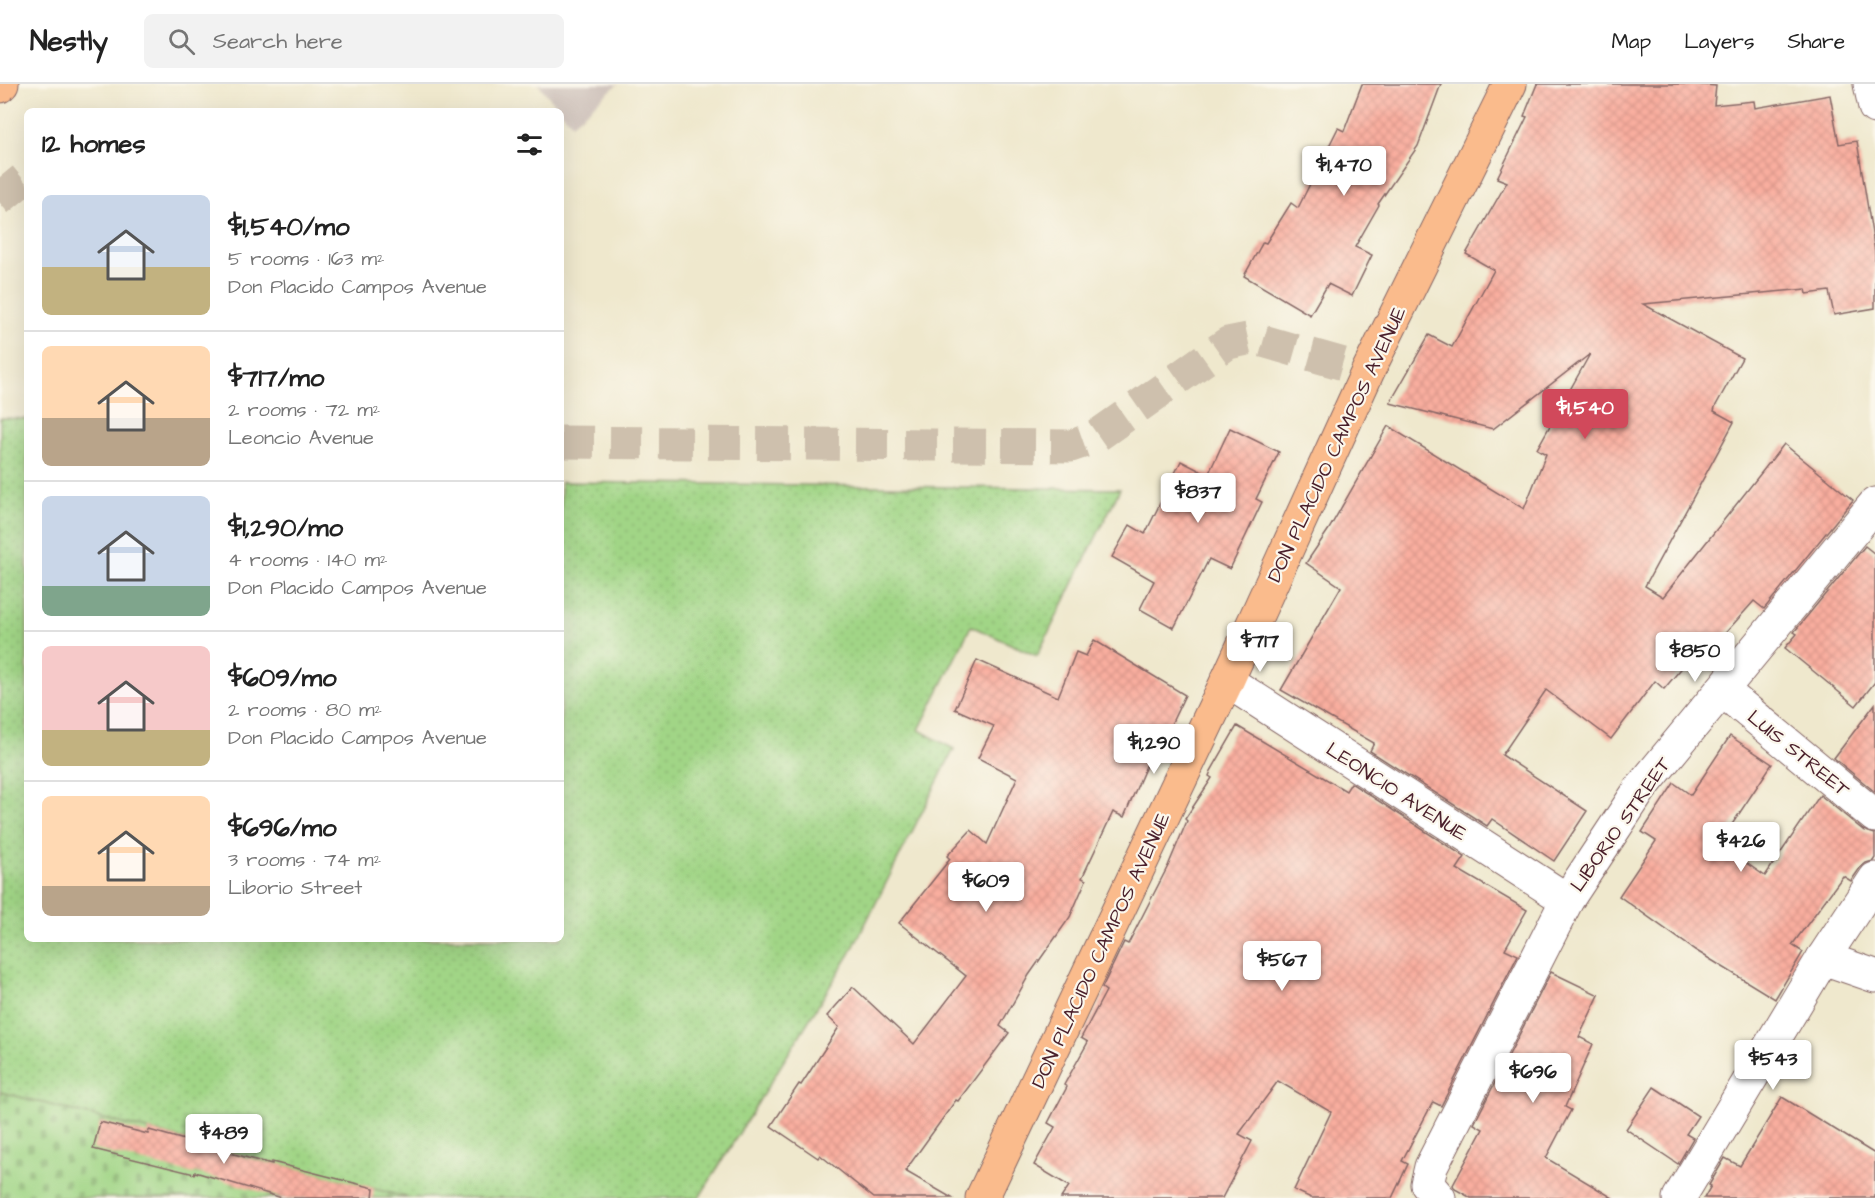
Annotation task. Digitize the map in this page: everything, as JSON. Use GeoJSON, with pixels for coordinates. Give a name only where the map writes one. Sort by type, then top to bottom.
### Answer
{"type":"FeatureCollection","features":[{"type":"Feature","properties":{"kind":"main road","name":"DON PLACIDO CAMPOS AVENUE"},"geometry":{"type":"LineString","coordinates":[[982,1198],[1227,681],[1368,371],[1510,84]]}},
{"type":"Feature","properties":{"kind":"street"},"geometry":{"type":"LineString","coordinates":[[1870,84],[1875,107]]}},
{"type":"Feature","properties":{"kind":"street","name":"LIBORIO STREET"},"geometry":{"type":"LineString","coordinates":[[1433,1191],[1431,1167],[1567,900],[1641,788],[1875,504]]}},
{"type":"Feature","properties":{"kind":"street","name":"LEONCIO AVENUE"},"geometry":{"type":"LineString","coordinates":[[1227,681],[1567,900]]}},
{"type":"Feature","properties":{"kind":"street","name":"LUIS STREET"},"geometry":{"type":"LineString","coordinates":[[1722,690],[1875,816]]}},
{"type":"Feature","properties":{"kind":"street"},"geometry":{"type":"LineString","coordinates":[[1679,1198],[1823,958],[1875,879]]}},
{"type":"Feature","properties":{"kind":"street"},"geometry":{"type":"LineString","coordinates":[[1823,958],[1875,976]]}},
{"type":"Feature","properties":{"kind":"shaded area"},"geometry":{"type":"Polygon","coordinates":[[[538,84],[618,84],[572,124],[564,115],[564,108],[558,108],[538,84]]]}},
{"type":"Feature","properties":{"kind":"green space"},"geometry":{"type":"Polygon","coordinates":[[[0,418],[24,419],[24,942],[564,942],[564,482],[1120,489],[1037,656],[971,626],[919,730],[954,749],[850,954],[699,1198],[409,1198],[0,1092],[0,418]]]}},
{"type":"Feature","properties":{"kind":"green space"},"geometry":{"type":"Polygon","coordinates":[[[0,1092],[409,1198],[0,1198],[0,1092]]]}},
{"type":"Feature","properties":{"kind":"building"},"geometry":{"type":"Polygon","coordinates":[[[1362,84],[1441,84],[1418,146],[1378,204],[1355,247],[1372,255],[1352,296],[1328,284],[1310,315],[1244,276],[1263,242],[1266,243],[1291,203],[1298,208],[1338,128],[1344,131],[1362,84]]]}},
{"type":"Feature","properties":{"kind":"building"},"geometry":{"type":"Polygon","coordinates":[[[1537,84],[1716,86],[1714,105],[1754,101],[1755,108],[1830,95],[1839,144],[1857,141],[1875,252],[1875,308],[1834,315],[1829,291],[1807,294],[1806,289],[1643,304],[1742,358],[1714,411],[1734,422],[1645,586],[1663,597],[1784,444],[1853,500],[1764,609],[1754,601],[1704,657],[1696,651],[1664,689],[1655,681],[1611,739],[1546,690],[1502,755],[1587,811],[1554,861],[1492,819],[1487,826],[1370,751],[1374,743],[1281,690],[1341,587],[1306,563],[1329,529],[1388,426],[1524,509],[1546,454],[1537,449],[1590,354],[1493,429],[1390,403],[1429,335],[1452,347],[1494,270],[1466,254],[1507,182],[1497,178],[1527,117],[1524,116],[1537,84]]]}},
{"type":"Feature","properties":{"kind":"building"},"geometry":{"type":"Polygon","coordinates":[[[1230,428],[1279,452],[1256,499],[1262,502],[1230,569],[1209,559],[1174,628],[1140,609],[1154,581],[1112,557],[1130,525],[1145,534],[1181,461],[1208,475],[1230,428]]]}},
{"type":"Feature","properties":{"kind":"building"},"geometry":{"type":"Polygon","coordinates":[[[1865,546],[1875,554],[1875,682],[1856,706],[1785,648],[1797,634],[1794,632],[1865,546]]]}},
{"type":"Feature","properties":{"kind":"building"},"geometry":{"type":"Polygon","coordinates":[[[1094,640],[1185,695],[1163,741],[1158,738],[1124,817],[1113,812],[1082,878],[1086,880],[1070,917],[1029,975],[1000,1026],[1009,1033],[958,1101],[956,1100],[905,1171],[952,1198],[874,1198],[820,1155],[818,1158],[771,1126],[839,1027],[827,1016],[853,987],[914,1044],[966,976],[899,923],[950,859],[947,856],[971,830],[987,844],[1017,778],[978,758],[994,726],[955,709],[977,660],[1058,697],[1076,652],[1086,656],[1094,640]]]}},
{"type":"Feature","properties":{"kind":"building"},"geometry":{"type":"Polygon","coordinates":[[[1875,704],[1875,792],[1834,758],[1875,704]]]}},
{"type":"Feature","properties":{"kind":"building"},"geometry":{"type":"Polygon","coordinates":[[[1237,726],[1346,791],[1351,783],[1465,857],[1457,869],[1527,910],[1505,949],[1518,955],[1441,1106],[1433,1102],[1402,1161],[1408,1164],[1392,1198],[1311,1198],[1294,1190],[1331,1112],[1278,1081],[1239,1134],[1252,1141],[1222,1198],[1061,1198],[1069,1186],[1034,1165],[1055,1127],[1048,1123],[1067,1087],[1064,1085],[1088,1042],[1081,1038],[1106,991],[1102,988],[1124,942],[1128,944],[1168,866],[1187,821],[1185,819],[1212,778],[1209,776],[1211,771],[1237,726]]]}},
{"type":"Feature","properties":{"kind":"building"},"geometry":{"type":"Polygon","coordinates":[[[1730,736],[1772,764],[1719,844],[1765,876],[1820,795],[1863,830],[1875,834],[1873,861],[1860,868],[1851,881],[1843,876],[1792,945],[1803,952],[1775,999],[1695,950],[1619,896],[1656,841],[1642,832],[1674,783],[1691,795],[1730,736]]]}},
{"type":"Feature","properties":{"kind":"building"},"geometry":{"type":"Polygon","coordinates":[[[1551,972],[1599,995],[1579,1037],[1593,1044],[1565,1107],[1571,1110],[1546,1158],[1613,1198],[1471,1198],[1455,1189],[1453,1185],[1483,1129],[1474,1124],[1551,972]]]}},
{"type":"Feature","properties":{"kind":"building"},"geometry":{"type":"Polygon","coordinates":[[[1654,1087],[1698,1116],[1686,1134],[1693,1138],[1678,1164],[1626,1129],[1654,1087]]]}},
{"type":"Feature","properties":{"kind":"building"},"geometry":{"type":"Polygon","coordinates":[[[1782,1097],[1875,1154],[1875,1198],[1704,1198],[1725,1158],[1740,1166],[1782,1097]]]}},
{"type":"Feature","properties":{"kind":"building"},"geometry":{"type":"Polygon","coordinates":[[[100,1122],[148,1134],[149,1130],[248,1158],[374,1188],[373,1198],[282,1198],[195,1172],[194,1174],[93,1149],[100,1122]]]}},
{"type":"Feature","properties":{"kind":"tunnel"},"geometry":{"type":"LineString","coordinates":[[0,177],[24,206]]}},
{"type":"Feature","properties":{"kind":"tunnel"},"geometry":{"type":"LineString","coordinates":[[564,442],[1071,446],[1094,438],[1228,343],[1252,338],[1368,371]]}}]}
